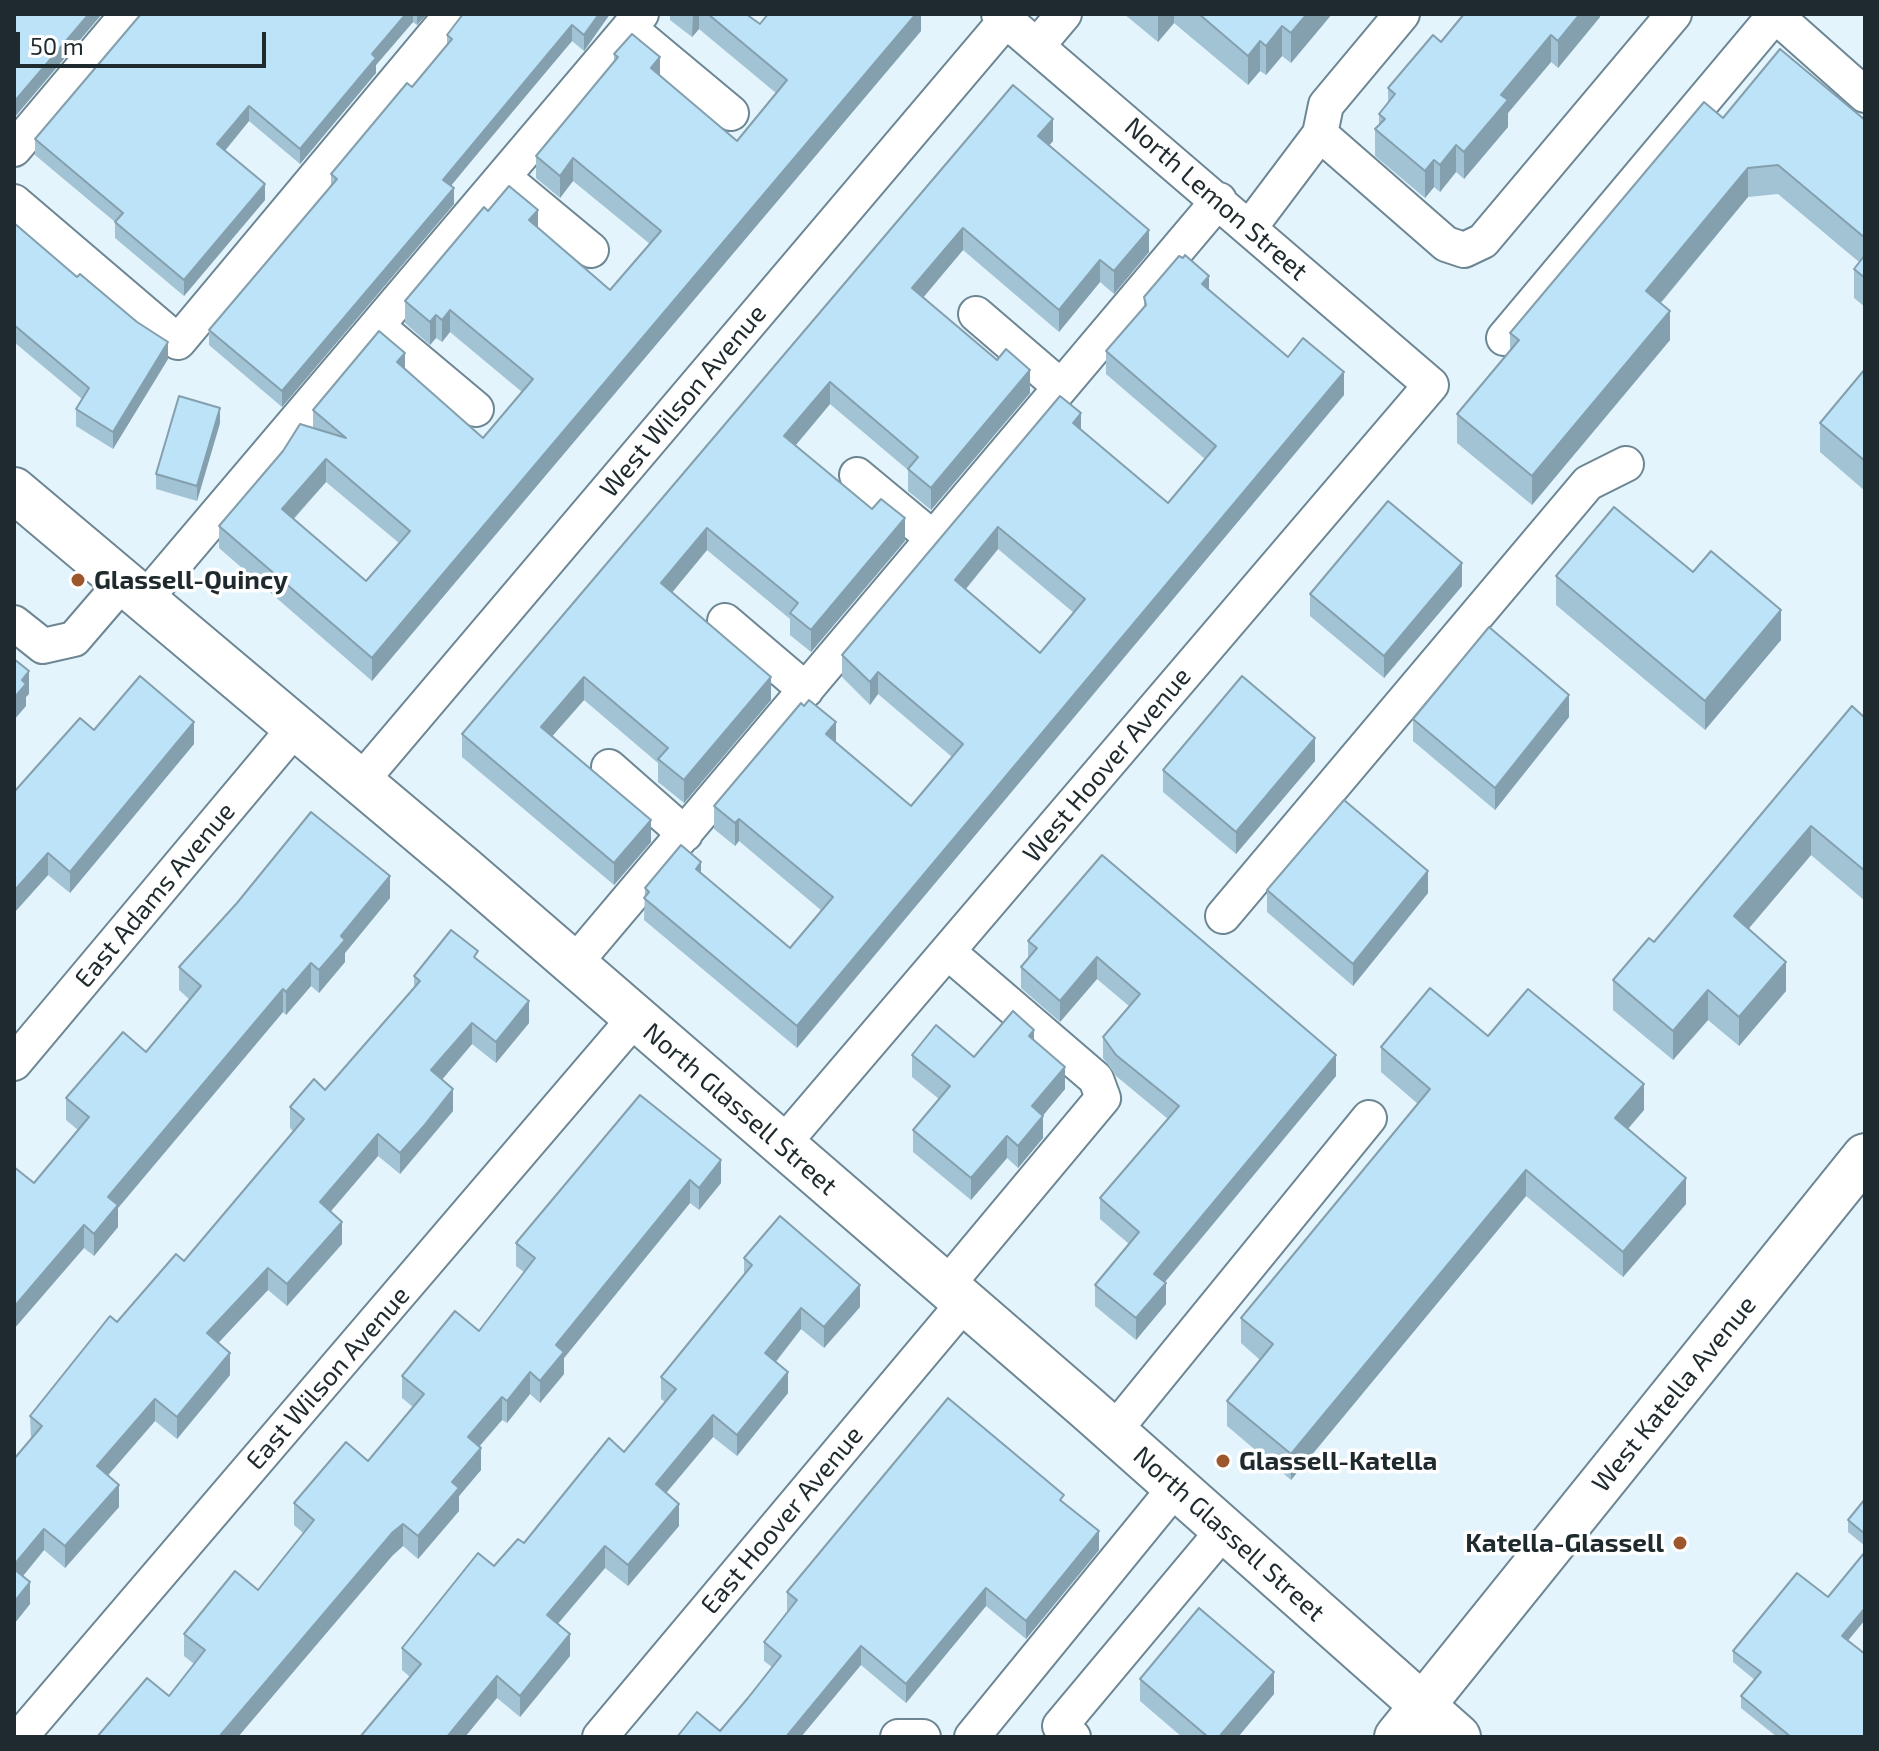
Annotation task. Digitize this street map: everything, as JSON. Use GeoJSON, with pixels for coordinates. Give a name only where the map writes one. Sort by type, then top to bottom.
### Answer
{"type":"FeatureCollection","features":[{"type":"Feature","properties":{"kind":"main road","name":"North Glassell Street"},"geometry":{"type":"LineString","coordinates":[[14,490],[360,782],[1176,1487],[1224,1530],[1409,1722],[1458,1737]]}},
{"type":"Feature","properties":{"kind":"main road","name":"West Katella Avenue"},"geometry":{"type":"LineString","coordinates":[[1409,1722],[1865,1156]]}},
{"type":"Feature","properties":{"kind":"street"},"geometry":{"type":"LineString","coordinates":[[14,149],[128,14]]}},
{"type":"Feature","properties":{"kind":"street"},"geometry":{"type":"LineString","coordinates":[[14,202],[178,342],[452,14]]}},
{"type":"Feature","properties":{"kind":"street"},"geometry":{"type":"LineString","coordinates":[[1037,46],[1064,14]]}},
{"type":"Feature","properties":{"kind":"street"},"geometry":{"type":"LineString","coordinates":[[1250,227],[1320,134],[1326,105],[1402,14]]}},
{"type":"Feature","properties":{"kind":"street"},"geometry":{"type":"LineString","coordinates":[[1320,134],[1446,244],[1464,250],[1483,241],[1674,14]]}},
{"type":"Feature","properties":{"kind":"street"},"geometry":{"type":"LineString","coordinates":[[1504,338],[1775,15],[1865,95]]}},
{"type":"Feature","properties":{"kind":"street","name":"North Lemon Street"},"geometry":{"type":"LineString","coordinates":[[1003,17],[1431,385]]}},
{"type":"Feature","properties":{"kind":"street","name":"West Wilson Avenue"},"geometry":{"type":"LineString","coordinates":[[360,782],[1003,17]]}},
{"type":"Feature","properties":{"kind":"street"},"geometry":{"type":"LineString","coordinates":[[14,623],[43,646],[74,639],[133,591],[377,326],[635,21],[731,113]]}},
{"type":"Feature","properties":{"kind":"street"},"geometry":{"type":"LineString","coordinates":[[503,177],[591,250]]}},
{"type":"Feature","properties":{"kind":"street"},"geometry":{"type":"LineString","coordinates":[[573,965],[1219,200]]}},
{"type":"Feature","properties":{"kind":"street"},"geometry":{"type":"LineString","coordinates":[[976,314],[1061,387]]}},
{"type":"Feature","properties":{"kind":"street"},"geometry":{"type":"LineString","coordinates":[[377,326],[476,409]]}},
{"type":"Feature","properties":{"kind":"street","name":"West Hoover Avenue"},"geometry":{"type":"LineString","coordinates":[[782,1145],[1431,385]]}},
{"type":"Feature","properties":{"kind":"street"},"geometry":{"type":"LineString","coordinates":[[1223,916],[1588,483],[1626,464]]}},
{"type":"Feature","properties":{"kind":"street"},"geometry":{"type":"LineString","coordinates":[[857,475],[934,539]]}},
{"type":"Feature","properties":{"kind":"street"},"geometry":{"type":"LineString","coordinates":[[725,621],[806,690]]}},
{"type":"Feature","properties":{"kind":"street","name":"East Adams Avenue"},"geometry":{"type":"LineString","coordinates":[[14,1063],[295,728]]}},
{"type":"Feature","properties":{"kind":"street"},"geometry":{"type":"LineString","coordinates":[[609,767],[685,834]]}},
{"type":"Feature","properties":{"kind":"street","name":"East Hoover Avenue"},"geometry":{"type":"LineString","coordinates":[[600,1737],[955,1294],[1103,1098],[1096,1079],[948,952]]}},
{"type":"Feature","properties":{"kind":"street","name":"East Wilson Avenue"},"geometry":{"type":"LineString","coordinates":[[20,1737],[635,1018]]}},
{"type":"Feature","properties":{"kind":"street"},"geometry":{"type":"LineString","coordinates":[[1113,1432],[1369,1118]]}},
{"type":"Feature","properties":{"kind":"street"},"geometry":{"type":"LineString","coordinates":[[972,1737],[1176,1487]]}},
{"type":"Feature","properties":{"kind":"street"},"geometry":{"type":"LineString","coordinates":[[1073,1737],[1060,1726],[1224,1530]]}},
{"type":"Feature","properties":{"kind":"building"},"geometry":{"type":"Polygon","coordinates":[[[14,14],[89,14],[14,102],[14,14]]]}},
{"type":"Feature","properties":{"kind":"building"},"geometry":{"type":"Polygon","coordinates":[[[141,14],[406,14],[372,54],[376,58],[300,149],[249,106],[217,144],[265,184],[184,280],[115,222],[123,213],[35,139],[141,14]]]}},
{"type":"Feature","properties":{"kind":"building"},"geometry":{"type":"Polygon","coordinates":[[[463,14],[599,14],[584,35],[572,25],[443,180],[454,188],[282,391],[209,330],[337,179],[331,174],[407,83],[412,87],[452,39],[447,35],[463,14]]]}},
{"type":"Feature","properties":{"kind":"building"},"geometry":{"type":"Polygon","coordinates":[[[708,14],[746,14],[760,24],[768,14],[916,14],[372,658],[219,526],[283,451],[300,424],[346,438],[313,410],[379,331],[405,353],[397,362],[483,438],[533,379],[450,310],[442,320],[436,315],[430,322],[405,301],[484,207],[488,211],[509,186],[538,210],[529,220],[610,290],[661,231],[573,158],[560,176],[536,156],[618,57],[614,54],[632,34],[660,57],[651,68],[737,141],[787,80],[708,14]],[[326,459],[282,509],[366,581],[410,531],[326,459]]]}},
{"type":"Feature","properties":{"kind":"building"},"geometry":{"type":"Polygon","coordinates":[[[1199,14],[1307,14],[1291,33],[1282,26],[1266,46],[1260,41],[1248,56],[1199,14]]]}},
{"type":"Feature","properties":{"kind":"building"},"geometry":{"type":"Polygon","coordinates":[[[1464,14],[1580,14],[1558,41],[1551,35],[1501,95],[1508,100],[1464,152],[1456,145],[1440,165],[1434,160],[1425,171],[1375,129],[1385,119],[1379,114],[1395,94],[1388,88],[1433,35],[1441,42],[1464,14]]]}},
{"type":"Feature","properties":{"kind":"building"},"geometry":{"type":"Polygon","coordinates":[[[1780,49],[1865,120],[1865,238],[1778,165],[1748,168],[1646,291],[1670,311],[1532,476],[1457,414],[1519,340],[1510,333],[1704,102],[1723,118],[1780,49]]]}},
{"type":"Feature","properties":{"kind":"building"},"geometry":{"type":"Polygon","coordinates":[[[1013,85],[1053,119],[1038,136],[1149,230],[1114,271],[1100,260],[1059,310],[963,228],[912,288],[997,360],[1006,349],[1030,370],[931,488],[908,469],[918,457],[830,382],[784,436],[872,509],[881,499],[905,518],[811,630],[790,613],[798,603],[707,528],[661,583],[771,677],[684,780],[658,759],[668,748],[584,677],[541,727],[651,820],[614,863],[462,734],[1013,85]]]}},
{"type":"Feature","properties":{"kind":"building"},"geometry":{"type":"Polygon","coordinates":[[[14,223],[77,277],[80,274],[137,322],[168,342],[113,432],[76,409],[89,388],[14,325],[14,223]]]}},
{"type":"Feature","properties":{"kind":"building"},"geometry":{"type":"Polygon","coordinates":[[[1185,255],[1209,276],[1202,284],[1288,357],[1303,338],[1344,372],[797,1026],[644,898],[649,892],[645,888],[681,845],[701,862],[696,869],[790,948],[833,897],[739,819],[735,823],[714,806],[801,703],[804,706],[809,700],[836,722],[826,734],[911,806],[963,744],[878,672],[870,682],[842,655],[1060,396],[1081,413],[1073,423],[1168,503],[1216,446],[1106,351],[1146,305],[1144,297],[1179,256],[1183,258],[1185,255]],[[998,527],[955,580],[1040,653],[1085,599],[998,527]]]}},
{"type":"Feature","properties":{"kind":"building"},"geometry":{"type":"Polygon","coordinates":[[[1865,255],[1865,278],[1854,269],[1865,255]]]}},
{"type":"Feature","properties":{"kind":"building"},"geometry":{"type":"Polygon","coordinates":[[[1865,369],[1865,461],[1820,423],[1865,369]]]}},
{"type":"Feature","properties":{"kind":"building"},"geometry":{"type":"Polygon","coordinates":[[[179,396],[220,408],[197,486],[156,474],[179,396]]]}},
{"type":"Feature","properties":{"kind":"building"},"geometry":{"type":"Polygon","coordinates":[[[1388,501],[1462,563],[1384,656],[1310,594],[1388,501]]]}},
{"type":"Feature","properties":{"kind":"building"},"geometry":{"type":"Polygon","coordinates":[[[1614,507],[1693,572],[1711,551],[1781,610],[1705,701],[1556,576],[1614,507]]]}},
{"type":"Feature","properties":{"kind":"building"},"geometry":{"type":"Polygon","coordinates":[[[1489,627],[1569,695],[1495,788],[1413,719],[1489,627]]]}},
{"type":"Feature","properties":{"kind":"building"},"geometry":{"type":"Polygon","coordinates":[[[14,659],[29,671],[22,680],[26,684],[14,698],[14,659]]]}},
{"type":"Feature","properties":{"kind":"building"},"geometry":{"type":"Polygon","coordinates":[[[140,676],[194,722],[70,872],[48,853],[14,891],[14,792],[80,718],[94,730],[140,676]]]}},
{"type":"Feature","properties":{"kind":"building"},"geometry":{"type":"Polygon","coordinates":[[[1242,676],[1315,738],[1236,832],[1163,770],[1242,676]]]}},
{"type":"Feature","properties":{"kind":"building"},"geometry":{"type":"Polygon","coordinates":[[[1852,706],[1865,718],[1865,871],[1811,826],[1734,916],[1786,962],[1739,1017],[1708,990],[1673,1031],[1613,980],[1649,938],[1654,942],[1852,706]]]}},
{"type":"Feature","properties":{"kind":"building"},"geometry":{"type":"Polygon","coordinates":[[[1344,800],[1428,871],[1353,964],[1267,890],[1344,800]]]}},
{"type":"Feature","properties":{"kind":"building"},"geometry":{"type":"Polygon","coordinates":[[[311,812],[390,876],[341,936],[345,940],[319,970],[311,963],[286,992],[283,989],[108,1197],[118,1205],[94,1234],[84,1225],[14,1307],[14,1167],[34,1183],[89,1117],[66,1098],[123,1032],[146,1052],[201,986],[179,967],[237,903],[311,812]]]}},
{"type":"Feature","properties":{"kind":"building"},"geometry":{"type":"Polygon","coordinates":[[[1102,855],[1336,1055],[1154,1274],[1166,1283],[1136,1318],[1095,1285],[1139,1232],[1100,1198],[1179,1106],[1116,1055],[1103,1037],[1140,994],[1097,957],[1060,1001],[1021,967],[1037,948],[1028,941],[1102,855]]]}},
{"type":"Feature","properties":{"kind":"building"},"geometry":{"type":"Polygon","coordinates":[[[451,930],[478,951],[474,957],[529,1001],[496,1042],[472,1023],[431,1070],[453,1089],[423,1127],[400,1153],[378,1134],[320,1202],[342,1222],[287,1284],[268,1268],[207,1333],[230,1353],[177,1417],[155,1399],[97,1466],[119,1485],[65,1546],[44,1529],[14,1565],[14,1459],[42,1426],[30,1416],[110,1316],[117,1322],[176,1254],[184,1261],[304,1119],[290,1107],[314,1079],[325,1090],[420,981],[414,976],[451,930]]]}},
{"type":"Feature","properties":{"kind":"building"},"geometry":{"type":"Polygon","coordinates":[[[1430,988],[1488,1036],[1528,989],[1644,1084],[1615,1118],[1686,1178],[1623,1252],[1526,1170],[1291,1454],[1227,1401],[1273,1344],[1241,1318],[1430,1089],[1381,1047],[1430,988]]]}},
{"type":"Feature","properties":{"kind":"building"},"geometry":{"type":"Polygon","coordinates":[[[1013,1011],[1034,1030],[1029,1036],[1065,1067],[1032,1106],[1043,1116],[1018,1146],[1007,1136],[971,1178],[913,1130],[950,1086],[912,1055],[936,1025],[974,1057],[1013,1011]]]}},
{"type":"Feature","properties":{"kind":"building"},"geometry":{"type":"Polygon","coordinates":[[[640,1095],[721,1160],[699,1188],[690,1180],[556,1345],[564,1352],[540,1381],[530,1372],[507,1401],[502,1397],[468,1437],[481,1448],[452,1482],[459,1488],[418,1536],[403,1524],[393,1532],[219,1737],[97,1737],[147,1678],[169,1696],[205,1650],[184,1634],[235,1571],[258,1590],[314,1520],[294,1503],[346,1442],[368,1461],[424,1394],[402,1376],[455,1311],[479,1331],[535,1258],[516,1243],[640,1095]]]}},
{"type":"Feature","properties":{"kind":"building"},"geometry":{"type":"Polygon","coordinates":[[[780,1216],[860,1285],[824,1327],[801,1308],[765,1353],[788,1372],[737,1435],[713,1415],[656,1484],[679,1504],[628,1565],[605,1546],[547,1615],[570,1634],[520,1696],[497,1676],[447,1737],[360,1737],[421,1664],[402,1648],[478,1553],[494,1566],[518,1539],[524,1543],[609,1438],[624,1452],[676,1389],[661,1377],[752,1265],[744,1258],[780,1216]]]}},
{"type":"Feature","properties":{"kind":"building"},"geometry":{"type":"Polygon","coordinates":[[[948,1398],[1064,1495],[1060,1500],[1099,1531],[1026,1621],[986,1588],[906,1684],[861,1646],[786,1737],[677,1737],[697,1712],[720,1731],[748,1698],[781,1656],[764,1642],[797,1600],[787,1592],[948,1398]]]}},
{"type":"Feature","properties":{"kind":"building"},"geometry":{"type":"Polygon","coordinates":[[[1865,1499],[1865,1534],[1848,1520],[1865,1499]]]}},
{"type":"Feature","properties":{"kind":"building"},"geometry":{"type":"Polygon","coordinates":[[[1865,1552],[1865,1608],[1842,1636],[1865,1654],[1865,1737],[1791,1737],[1741,1696],[1761,1672],[1733,1651],[1797,1573],[1828,1597],[1865,1552]]]}},
{"type":"Feature","properties":{"kind":"building"},"geometry":{"type":"Polygon","coordinates":[[[14,1569],[30,1582],[14,1602],[14,1569]]]}},
{"type":"Feature","properties":{"kind":"building"},"geometry":{"type":"Polygon","coordinates":[[[1199,1608],[1274,1672],[1219,1737],[1208,1737],[1140,1679],[1199,1608]]]}},
{"type":"Feature","properties":{"kind":"place","name":"Glassell-Quincy"},"geometry":{"type":"Point","coordinates":[78,580]}},
{"type":"Feature","properties":{"kind":"place","name":"Glassell-Katella"},"geometry":{"type":"Point","coordinates":[1223,1461]}},
{"type":"Feature","properties":{"kind":"place","name":"Katella-Glassell"},"geometry":{"type":"Point","coordinates":[1680,1543]}}]}
